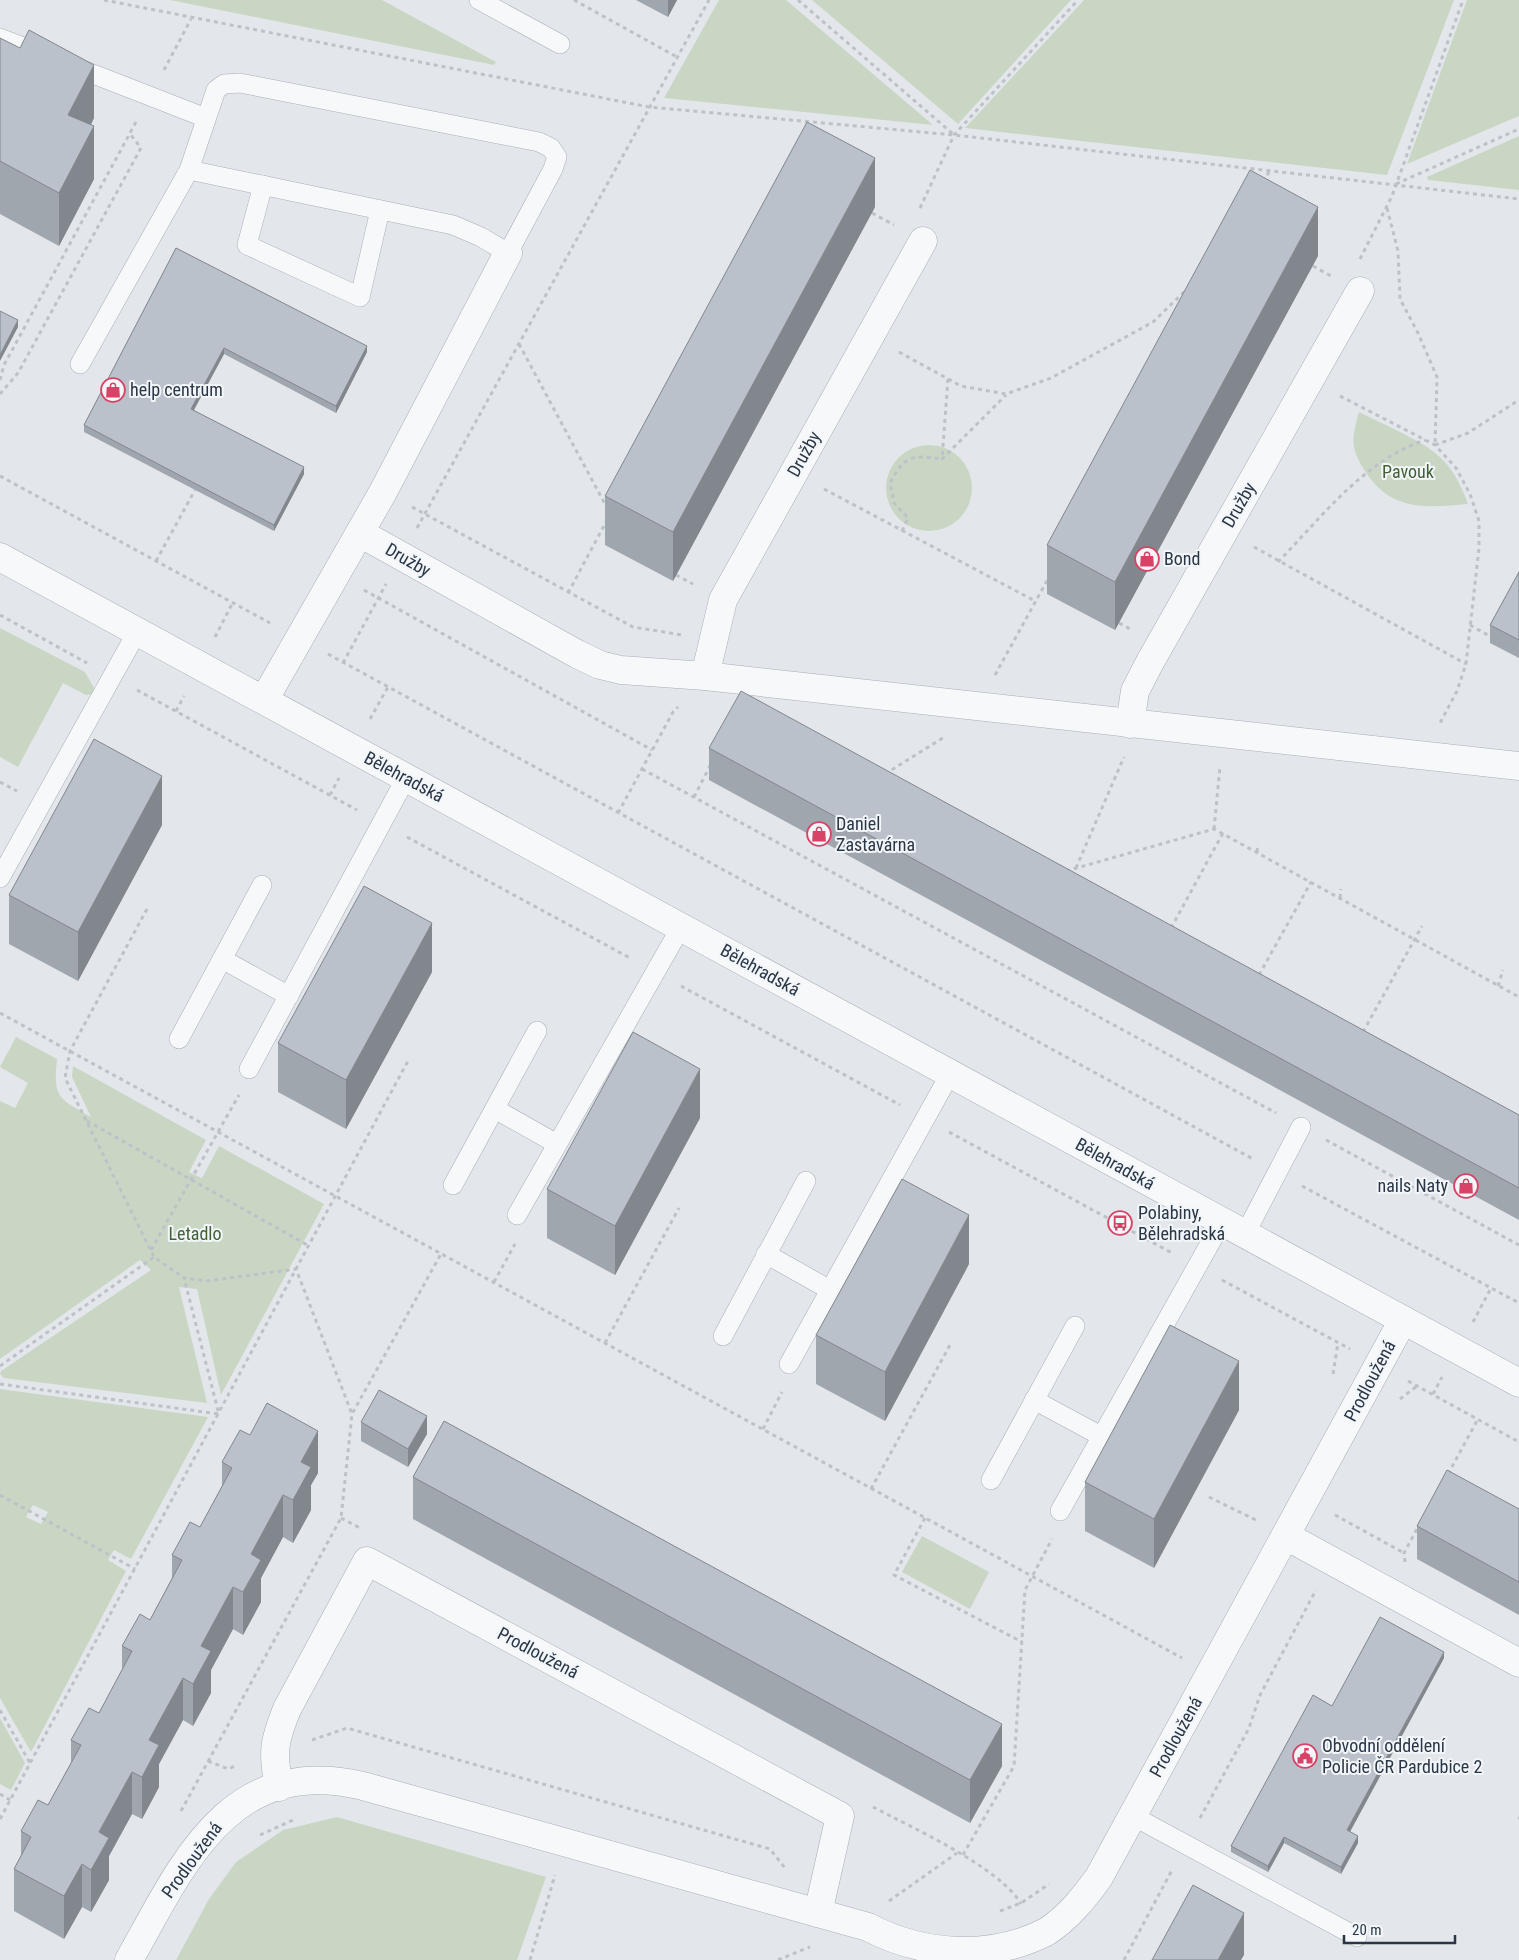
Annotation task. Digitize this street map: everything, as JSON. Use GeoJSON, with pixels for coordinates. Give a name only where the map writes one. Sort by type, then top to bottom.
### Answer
{"type":"FeatureCollection","features":[{"type":"Feature","properties":{"kind":"street","name":"Družby"},"geometry":{"type":"LineString","coordinates":[[705,676],[723,600],[923,241]]}},
{"type":"Feature","properties":{"kind":"street"},"geometry":{"type":"LineString","coordinates":[[264,700],[360,533],[508,253]]}},
{"type":"Feature","properties":{"kind":"street","name":"Družby"},"geometry":{"type":"LineString","coordinates":[[1130,724],[1139,684],[1360,291]]}},
{"type":"Feature","properties":{"kind":"street","name":"Družby"},"geometry":{"type":"LineString","coordinates":[[360,533],[577,654],[600,665],[621,670],[705,676],[1519,766]]}},
{"type":"Feature","properties":{"kind":"street","name":"Bělehradská"},"geometry":{"type":"LineString","coordinates":[[0,557],[1519,1383]]}},
{"type":"Feature","properties":{"kind":"street","name":"Prodloužená"},"geometry":{"type":"LineString","coordinates":[[129,1960],[174,1880],[211,1829],[229,1810],[246,1800],[279,1787],[316,1780],[340,1781],[818,1913],[868,1927],[894,1941],[928,1949],[973,1953],[999,1949],[1034,1950],[1053,1927],[1082,1900],[1099,1877],[1403,1320]]}},
{"type":"Feature","properties":{"kind":"street"},"geometry":{"type":"LineString","coordinates":[[1286,1536],[1519,1663]]}},
{"type":"Feature","properties":{"kind":"street","name":"Prodloužená"},"geometry":{"type":"LineString","coordinates":[[279,1787],[273,1753],[287,1709],[367,1561],[840,1816],[818,1913]]}},
{"type":"Feature","properties":{"kind":"lane"},"geometry":{"type":"LineString","coordinates":[[479,0],[560,44]]}},
{"type":"Feature","properties":{"kind":"lane"},"geometry":{"type":"LineString","coordinates":[[0,38],[206,118]]}},
{"type":"Feature","properties":{"kind":"lane"},"geometry":{"type":"LineString","coordinates":[[80,364],[189,170],[216,90],[224,84],[231,82],[546,144],[555,152],[556,163],[508,253],[481,237],[453,225],[189,170]]}},
{"type":"Feature","properties":{"kind":"lane"},"geometry":{"type":"LineString","coordinates":[[263,186],[247,245],[360,297],[380,210]]}},
{"type":"Feature","properties":{"kind":"lane"},"geometry":{"type":"LineString","coordinates":[[0,878],[137,632]]}},
{"type":"Feature","properties":{"kind":"lane"},"geometry":{"type":"LineString","coordinates":[[249,1069],[406,778]]}},
{"type":"Feature","properties":{"kind":"lane"},"geometry":{"type":"LineString","coordinates":[[179,1039],[262,885]]}},
{"type":"Feature","properties":{"kind":"lane"},"geometry":{"type":"LineString","coordinates":[[517,1215],[681,927]]}},
{"type":"Feature","properties":{"kind":"lane"},"geometry":{"type":"LineString","coordinates":[[222,960],[288,996]]}},
{"type":"Feature","properties":{"kind":"lane"},"geometry":{"type":"LineString","coordinates":[[454,1185],[536,1031]]}},
{"type":"Feature","properties":{"kind":"lane"},"geometry":{"type":"LineString","coordinates":[[789,1364],[950,1074]]}},
{"type":"Feature","properties":{"kind":"lane"},"geometry":{"type":"LineString","coordinates":[[495,1109],[557,1144]]}},
{"type":"Feature","properties":{"kind":"lane"},"geometry":{"type":"LineString","coordinates":[[1245,1234],[1301,1127]]}},
{"type":"Feature","properties":{"kind":"lane"},"geometry":{"type":"LineString","coordinates":[[723,1336],[806,1181]]}},
{"type":"Feature","properties":{"kind":"lane"},"geometry":{"type":"LineString","coordinates":[[1060,1511],[1222,1222]]}},
{"type":"Feature","properties":{"kind":"lane"},"geometry":{"type":"LineString","coordinates":[[766,1254],[830,1290]]}},
{"type":"Feature","properties":{"kind":"lane"},"geometry":{"type":"LineString","coordinates":[[991,1480],[1075,1326]]}},
{"type":"Feature","properties":{"kind":"lane"},"geometry":{"type":"LineString","coordinates":[[1034,1400],[1102,1436]]}},
{"type":"Feature","properties":{"kind":"lane"},"geometry":{"type":"LineString","coordinates":[[1133,1816],[1357,1937]]}},
{"type":"Feature","properties":{"kind":"path"},"geometry":{"type":"LineString","coordinates":[[104,0],[649,107],[954,135],[1519,199]]}},
{"type":"Feature","properties":{"kind":"path"},"geometry":{"type":"LineString","coordinates":[[574,0],[677,57]]}},
{"type":"Feature","properties":{"kind":"path"},"geometry":{"type":"LineString","coordinates":[[343,663],[709,0]]}},
{"type":"Feature","properties":{"kind":"path"},"geometry":{"type":"LineString","coordinates":[[798,0],[954,135]]}},
{"type":"Feature","properties":{"kind":"path"},"geometry":{"type":"LineString","coordinates":[[916,215],[954,135],[1078,0]]}},
{"type":"Feature","properties":{"kind":"path"},"geometry":{"type":"LineString","coordinates":[[1360,291],[1347,284],[1396,184],[1463,0]]}},
{"type":"Feature","properties":{"kind":"path"},"geometry":{"type":"LineString","coordinates":[[0,380],[4,365],[136,122]]}},
{"type":"Feature","properties":{"kind":"path"},"geometry":{"type":"LineString","coordinates":[[821,132],[826,123]]}},
{"type":"Feature","properties":{"kind":"path"},"geometry":{"type":"LineString","coordinates":[[1396,184],[1519,129]]}},
{"type":"Feature","properties":{"kind":"path"},"geometry":{"type":"LineString","coordinates":[[0,394],[22,365],[141,148],[130,134]]}},
{"type":"Feature","properties":{"kind":"path"},"geometry":{"type":"LineString","coordinates":[[1260,187],[1269,172]]}},
{"type":"Feature","properties":{"kind":"path"},"geometry":{"type":"LineString","coordinates":[[1386,207],[1398,251],[1400,299],[1418,333],[1437,377],[1435,445]]}},
{"type":"Feature","properties":{"kind":"path"},"geometry":{"type":"LineString","coordinates":[[942,459],[1006,394],[1051,378],[1153,322],[1188,289]]}},
{"type":"Feature","properties":{"kind":"path"},"geometry":{"type":"LineString","coordinates":[[870,336],[961,386],[1006,394]]}},
{"type":"Feature","properties":{"kind":"path"},"geometry":{"type":"LineString","coordinates":[[519,344],[610,514]]}},
{"type":"Feature","properties":{"kind":"path"},"geometry":{"type":"LineString","coordinates":[[942,459],[948,378]]}},
{"type":"Feature","properties":{"kind":"path"},"geometry":{"type":"LineString","coordinates":[[1310,380],[1435,445],[1456,468],[1470,494],[1479,521],[1479,548],[1466,664],[1457,691],[1439,725]]}},
{"type":"Feature","properties":{"kind":"path"},"geometry":{"type":"LineString","coordinates":[[1435,445],[1468,433],[1519,400]]}},
{"type":"Feature","properties":{"kind":"path"},"geometry":{"type":"LineString","coordinates":[[1278,562],[1366,472],[1394,454],[1425,440]]}},
{"type":"Feature","properties":{"kind":"path"},"geometry":{"type":"LineString","coordinates":[[902,531],[908,518],[894,503],[890,483],[900,464],[916,456],[942,459]]}},
{"type":"Feature","properties":{"kind":"path"},"geometry":{"type":"LineString","coordinates":[[794,473],[1036,601]]}},
{"type":"Feature","properties":{"kind":"path"},"geometry":{"type":"LineString","coordinates":[[0,476],[1519,1303]]}},
{"type":"Feature","properties":{"kind":"path"},"geometry":{"type":"LineString","coordinates":[[156,561],[195,490]]}},
{"type":"Feature","properties":{"kind":"path"},"geometry":{"type":"LineString","coordinates":[[425,514],[633,627],[713,641]]}},
{"type":"Feature","properties":{"kind":"path"},"geometry":{"type":"LineString","coordinates":[[568,593],[607,520]]}},
{"type":"Feature","properties":{"kind":"path"},"geometry":{"type":"LineString","coordinates":[[1225,530],[1278,562],[1466,664]]}},
{"type":"Feature","properties":{"kind":"path"},"geometry":{"type":"LineString","coordinates":[[600,533],[608,537]]}},
{"type":"Feature","properties":{"kind":"path"},"geometry":{"type":"LineString","coordinates":[[994,675],[1053,570]]}},
{"type":"Feature","properties":{"kind":"path"},"geometry":{"type":"LineString","coordinates":[[1046,583],[1051,586]]}},
{"type":"Feature","properties":{"kind":"path"},"geometry":{"type":"LineString","coordinates":[[379,599],[652,750]]}},
{"type":"Feature","properties":{"kind":"path"},"geometry":{"type":"LineString","coordinates":[[1470,625],[1493,638]]}},
{"type":"Feature","properties":{"kind":"path"},"geometry":{"type":"LineString","coordinates":[[618,813],[673,712],[683,702],[700,698],[705,676]]}},
{"type":"Feature","properties":{"kind":"path"},"geometry":{"type":"LineString","coordinates":[[1075,868],[1130,744],[1130,724]]}},
{"type":"Feature","properties":{"kind":"path"},"geometry":{"type":"LineString","coordinates":[[889,781],[880,777],[953,732]]}},
{"type":"Feature","properties":{"kind":"path"},"geometry":{"type":"LineString","coordinates":[[1214,828],[1224,734]]}},
{"type":"Feature","properties":{"kind":"path"},"geometry":{"type":"LineString","coordinates":[[694,797],[712,762]]}},
{"type":"Feature","properties":{"kind":"path"},"geometry":{"type":"LineString","coordinates":[[642,769],[1519,1245]]}},
{"type":"Feature","properties":{"kind":"path"},"geometry":{"type":"LineString","coordinates":[[1058,873],[1214,828],[1519,997]]}},
{"type":"Feature","properties":{"kind":"path"},"geometry":{"type":"LineString","coordinates":[[1168,933],[1223,834]]}},
{"type":"Feature","properties":{"kind":"path"},"geometry":{"type":"LineString","coordinates":[[1257,852],[1258,844]]}},
{"type":"Feature","properties":{"kind":"path"},"geometry":{"type":"LineString","coordinates":[[1256,980],[1311,882]]}},
{"type":"Feature","properties":{"kind":"path"},"geometry":{"type":"LineString","coordinates":[[1340,898],[1341,889]]}},
{"type":"Feature","properties":{"kind":"path"},"geometry":{"type":"LineString","coordinates":[[147,909],[70,1051],[64,1078],[87,1120],[154,1256],[184,1278],[207,1281],[296,1269]]}},
{"type":"Feature","properties":{"kind":"path"},"geometry":{"type":"LineString","coordinates":[[1360,1037],[1422,926]]}},
{"type":"Feature","properties":{"kind":"path"},"geometry":{"type":"LineString","coordinates":[[1498,986],[1503,970]]}},
{"type":"Feature","properties":{"kind":"path"},"geometry":{"type":"LineString","coordinates":[[0,1013],[1186,1661]]}},
{"type":"Feature","properties":{"kind":"path"},"geometry":{"type":"LineString","coordinates":[[0,1819],[409,1059]]}},
{"type":"Feature","properties":{"kind":"path"},"geometry":{"type":"LineString","coordinates":[[151,1251],[247,1081],[249,1069]]}},
{"type":"Feature","properties":{"kind":"path"},"geometry":{"type":"LineString","coordinates":[[87,1120],[309,1246]]}},
{"type":"Feature","properties":{"kind":"path"},"geometry":{"type":"LineString","coordinates":[[605,1343],[679,1208]]}},
{"type":"Feature","properties":{"kind":"path"},"geometry":{"type":"LineString","coordinates":[[494,1282],[526,1223],[517,1215]]}},
{"type":"Feature","properties":{"kind":"path"},"geometry":{"type":"LineString","coordinates":[[177,1819],[341,1518],[352,1414],[441,1254]]}},
{"type":"Feature","properties":{"kind":"path"},"geometry":{"type":"LineString","coordinates":[[0,1366],[154,1256]]}},
{"type":"Feature","properties":{"kind":"path"},"geometry":{"type":"LineString","coordinates":[[296,1269],[352,1414]]}},
{"type":"Feature","properties":{"kind":"path"},"geometry":{"type":"LineString","coordinates":[[184,1278],[218,1414]]}},
{"type":"Feature","properties":{"kind":"path"},"geometry":{"type":"LineString","coordinates":[[1333,1376],[1338,1343],[1519,1442]]}},
{"type":"Feature","properties":{"kind":"path"},"geometry":{"type":"LineString","coordinates":[[871,1489],[950,1345]]}},
{"type":"Feature","properties":{"kind":"path"},"geometry":{"type":"LineString","coordinates":[[763,1429],[796,1368],[789,1364]]}},
{"type":"Feature","properties":{"kind":"path"},"geometry":{"type":"LineString","coordinates":[[0,1384],[218,1414]]}},
{"type":"Feature","properties":{"kind":"path"},"geometry":{"type":"LineString","coordinates":[[1393,1405],[1417,1386]]}},
{"type":"Feature","properties":{"kind":"path"},"geometry":{"type":"LineString","coordinates":[[1446,1478],[1478,1420]]}},
{"type":"Feature","properties":{"kind":"path"},"geometry":{"type":"LineString","coordinates":[[0,1496],[135,1569]]}},
{"type":"Feature","properties":{"kind":"path"},"geometry":{"type":"LineString","coordinates":[[1209,1497],[1260,1523]]}},
{"type":"Feature","properties":{"kind":"path"},"geometry":{"type":"LineString","coordinates":[[963,1855],[1014,1766],[1025,1590],[1065,1514],[1060,1511]]}},
{"type":"Feature","properties":{"kind":"path"},"geometry":{"type":"LineString","coordinates":[[1124,1960],[1249,1728],[1260,1695],[1331,1561],[1336,1550],[1327,1526],[1331,1512],[1404,1553]]}},
{"type":"Feature","properties":{"kind":"path"},"geometry":{"type":"LineString","coordinates":[[925,1518],[894,1575],[1022,1642]]}},
{"type":"Feature","properties":{"kind":"path"},"geometry":{"type":"LineString","coordinates":[[1407,1602],[1404,1553],[1423,1520]]}},
{"type":"Feature","properties":{"kind":"path"},"geometry":{"type":"LineString","coordinates":[[0,1710],[30,1763]]}},
{"type":"Feature","properties":{"kind":"path"},"geometry":{"type":"LineString","coordinates":[[208,1761],[228,1769],[347,1728],[770,1849],[791,1875],[824,1883]]}},
{"type":"Feature","properties":{"kind":"path"},"geometry":{"type":"LineString","coordinates":[[0,1794],[10,1800]]}},
{"type":"Feature","properties":{"kind":"path"},"geometry":{"type":"LineString","coordinates":[[253,1838],[300,1816]]}},
{"type":"Feature","properties":{"kind":"path"},"geometry":{"type":"LineString","coordinates":[[888,1902],[958,1852]]}},
{"type":"Feature","properties":{"kind":"path"},"geometry":{"type":"LineString","coordinates":[[546,1872],[565,1878]]}},
{"type":"Feature","properties":{"kind":"path"},"geometry":{"type":"LineString","coordinates":[[530,1960],[556,1875]]}},
{"type":"Feature","properties":{"kind":"path"},"geometry":{"type":"LineString","coordinates":[[998,1912],[1021,1902],[1053,1881]]}},
{"type":"Feature","properties":{"kind":"path"},"geometry":{"type":"LineString","coordinates":[[801,1944],[818,1948]]}},
{"type":"Feature","properties":{"kind":"path"},"geometry":{"type":"LineString","coordinates":[[778,1960],[810,1947]]}},
{"type":"Feature","properties":{"kind":"green space"},"geometry":{"type":"Polygon","coordinates":[[[170,0],[382,0],[496,62],[494,65],[170,0]]]}},
{"type":"Feature","properties":{"kind":"green space"},"geometry":{"type":"Polygon","coordinates":[[[719,0],[786,0],[933,125],[664,98],[719,0]]]}},
{"type":"Feature","properties":{"kind":"green space"},"geometry":{"type":"Polygon","coordinates":[[[812,0],[1071,0],[958,124],[812,0]]]}},
{"type":"Feature","properties":{"kind":"green space"},"geometry":{"type":"Polygon","coordinates":[[[1084,0],[1454,0],[1387,175],[965,128],[1084,0]]]}},
{"type":"Feature","properties":{"kind":"green space"},"geometry":{"type":"Polygon","coordinates":[[[1467,0],[1519,0],[1519,116],[1407,164],[1467,0]]]}},
{"type":"Feature","properties":{"kind":"green space"},"geometry":{"type":"Polygon","coordinates":[[[1519,136],[1519,190],[1428,180],[1427,177],[1519,136]]]}},
{"type":"Feature","properties":{"kind":"green space","name":"Pavouk"},"geometry":{"type":"Polygon","coordinates":[[[1359,412],[1404,434],[1436,453],[1455,475],[1468,504],[1425,506],[1412,504],[1399,501],[1377,486],[1361,465],[1355,451],[1354,430],[1359,412]]]}},
{"type":"Feature","properties":{"kind":"green space"},"geometry":{"type":"Polygon","coordinates":[[[929,445],[946,448],[960,457],[969,471],[972,488],[969,505],[960,519],[946,528],[929,531],[912,528],[898,519],[889,505],[886,488],[889,471],[898,457],[912,448],[929,445]]]}},
{"type":"Feature","properties":{"kind":"green space"},"geometry":{"type":"Polygon","coordinates":[[[0,628],[85,672],[94,688],[92,694],[86,695],[63,683],[18,767],[0,757],[0,628]]]}},
{"type":"Feature","properties":{"kind":"green space","name":"Letadlo"},"geometry":{"type":"Polygon","coordinates":[[[16,1037],[57,1059],[56,1082],[60,1096],[91,1117],[72,1077],[73,1066],[206,1140],[189,1172],[202,1178],[219,1146],[324,1204],[221,1395],[197,1289],[179,1287],[207,1403],[4,1378],[0,1374],[1,1371],[151,1270],[140,1260],[0,1359],[0,1101],[15,1108],[28,1083],[0,1067],[16,1037]]]}},
{"type":"Feature","properties":{"kind":"green space"},"geometry":{"type":"Polygon","coordinates":[[[0,1389],[208,1417],[131,1559],[114,1550],[108,1560],[126,1571],[31,1752],[0,1698],[0,1389]],[[33,1505],[26,1517],[41,1524],[48,1512],[33,1505]]]}},
{"type":"Feature","properties":{"kind":"green space"},"geometry":{"type":"Polygon","coordinates":[[[922,1536],[989,1572],[970,1609],[902,1572],[922,1536]]]}},
{"type":"Feature","properties":{"kind":"green space"},"geometry":{"type":"Polygon","coordinates":[[[0,1718],[25,1763],[11,1790],[0,1784],[0,1718]]]}},
{"type":"Feature","properties":{"kind":"green space"},"geometry":{"type":"Polygon","coordinates":[[[337,1817],[546,1877],[517,1960],[176,1960],[209,1899],[236,1862],[283,1830],[337,1817]]]}},
{"type":"Feature","properties":{"kind":"building"},"geometry":{"type":"Polygon","coordinates":[[[29,30],[94,65],[68,115],[94,126],[59,193],[0,161],[0,38],[20,48],[29,30]]]}},
{"type":"Feature","properties":{"kind":"building"},"geometry":{"type":"Polygon","coordinates":[[[807,122],[875,158],[673,532],[605,496],[807,122]]]}},
{"type":"Feature","properties":{"kind":"building"},"geometry":{"type":"Polygon","coordinates":[[[1250,170],[1318,207],[1115,582],[1047,545],[1250,170]]]}},
{"type":"Feature","properties":{"kind":"building"},"geometry":{"type":"Polygon","coordinates":[[[176,248],[367,346],[336,406],[224,348],[191,409],[304,467],[274,525],[84,425],[176,248]]]}},
{"type":"Feature","properties":{"kind":"building"},"geometry":{"type":"Polygon","coordinates":[[[0,311],[18,320],[0,355],[0,311]]]}},
{"type":"Feature","properties":{"kind":"building"},"geometry":{"type":"Polygon","coordinates":[[[1519,572],[1519,640],[1490,625],[1519,572]]]}},
{"type":"Feature","properties":{"kind":"building"},"geometry":{"type":"Polygon","coordinates":[[[741,691],[1519,1115],[1519,1188],[709,748],[741,691]]]}},
{"type":"Feature","properties":{"kind":"building"},"geometry":{"type":"Polygon","coordinates":[[[94,739],[162,776],[78,932],[9,895],[94,739]]]}},
{"type":"Feature","properties":{"kind":"building"},"geometry":{"type":"Polygon","coordinates":[[[364,886],[432,923],[346,1080],[278,1043],[364,886]]]}},
{"type":"Feature","properties":{"kind":"building"},"geometry":{"type":"Polygon","coordinates":[[[633,1032],[700,1069],[615,1226],[547,1189],[633,1032]]]}},
{"type":"Feature","properties":{"kind":"building"},"geometry":{"type":"Polygon","coordinates":[[[902,1179],[969,1215],[885,1372],[816,1335],[902,1179]]]}},
{"type":"Feature","properties":{"kind":"building"},"geometry":{"type":"Polygon","coordinates":[[[1170,1325],[1239,1361],[1154,1519],[1085,1482],[1170,1325]]]}},
{"type":"Feature","properties":{"kind":"building"},"geometry":{"type":"Polygon","coordinates":[[[379,1390],[427,1416],[408,1449],[361,1422],[379,1390]]]}},
{"type":"Feature","properties":{"kind":"building"},"geometry":{"type":"Polygon","coordinates":[[[267,1403],[318,1431],[301,1462],[311,1467],[293,1500],[283,1495],[251,1554],[261,1560],[243,1592],[233,1587],[201,1646],[211,1651],[193,1684],[183,1678],[149,1740],[159,1745],[142,1777],[132,1772],[99,1832],[109,1838],[91,1870],[82,1864],[64,1896],[14,1869],[31,1837],[21,1831],[38,1800],[48,1805],[81,1745],[71,1740],[89,1708],[99,1713],[132,1651],[122,1646],[140,1614],[150,1620],[182,1560],[172,1555],[190,1522],[200,1527],[232,1468],[222,1462],[240,1430],[250,1435],[267,1403]]]}},
{"type":"Feature","properties":{"kind":"building"},"geometry":{"type":"Polygon","coordinates":[[[444,1421],[1002,1724],[970,1780],[413,1477],[444,1421]]]}},
{"type":"Feature","properties":{"kind":"building"},"geometry":{"type":"Polygon","coordinates":[[[1447,1470],[1519,1509],[1519,1582],[1417,1526],[1447,1470]]]}},
{"type":"Feature","properties":{"kind":"building"},"geometry":{"type":"Polygon","coordinates":[[[1380,1617],[1444,1652],[1347,1830],[1358,1836],[1341,1867],[1284,1837],[1268,1866],[1231,1846],[1313,1695],[1332,1706],[1380,1617]]]}},
{"type":"Feature","properties":{"kind":"building"},"geometry":{"type":"Polygon","coordinates":[[[1193,1885],[1244,1913],[1218,1960],[1152,1960],[1193,1885]]]}},
{"type":"Feature","properties":{"kind":"place","name":"help centrum"},"geometry":{"type":"Point","coordinates":[113,390]}},
{"type":"Feature","properties":{"kind":"place","name":"Bond"},"geometry":{"type":"Point","coordinates":[1147,559]}},
{"type":"Feature","properties":{"kind":"place","name":"Daniel Zastavárna"},"geometry":{"type":"Point","coordinates":[819,834]}},
{"type":"Feature","properties":{"kind":"place","name":"nails Naty"},"geometry":{"type":"Point","coordinates":[1466,1186]}},
{"type":"Feature","properties":{"kind":"place","name":"Polabiny, Bělehradská"},"geometry":{"type":"Point","coordinates":[1120,1223]}},
{"type":"Feature","properties":{"kind":"place","name":"Obvodní oddělení Policie ČR Pardubice 2"},"geometry":{"type":"Point","coordinates":[1305,1756]}}]}
